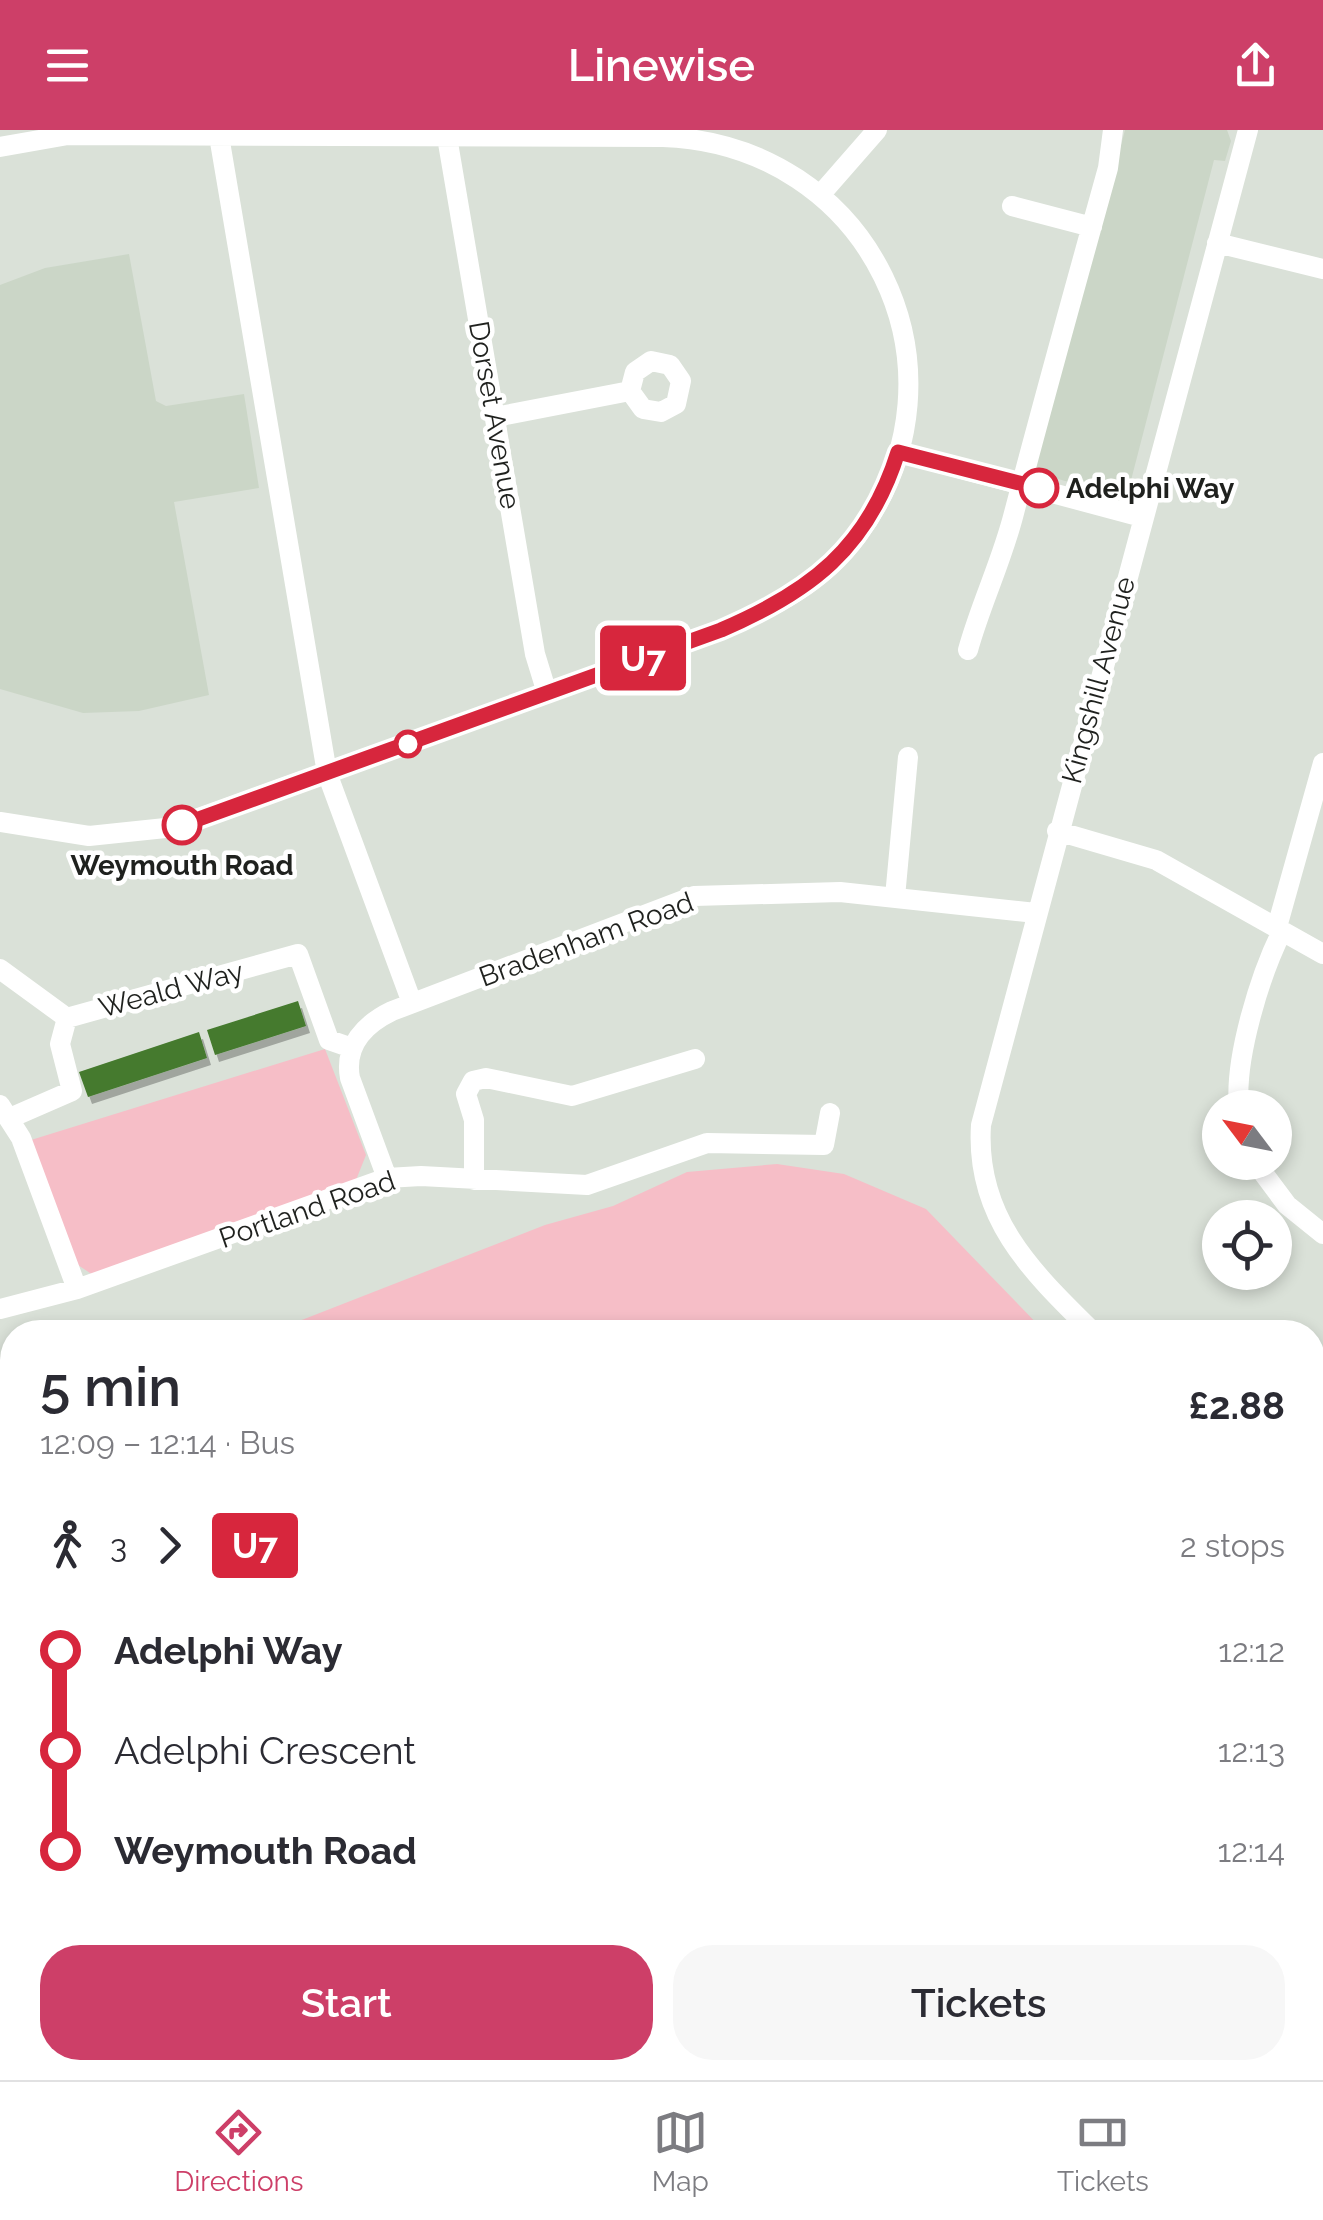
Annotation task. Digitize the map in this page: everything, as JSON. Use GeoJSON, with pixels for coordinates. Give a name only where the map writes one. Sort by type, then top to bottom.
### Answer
{"type":"FeatureCollection","features":[{"type":"Feature","properties":{"kind":"street"},"geometry":{"type":"LineString","coordinates":[[820,194],[877,130]]}},
{"type":"Feature","properties":{"kind":"street"},"geometry":{"type":"LineString","coordinates":[[968,650],[977,617],[992,592],[1094,220],[1114,130]]}},
{"type":"Feature","properties":{"kind":"street","name":"Kingshill Avenue"},"geometry":{"type":"LineString","coordinates":[[1081,1320],[1036,1276],[1002,1231],[984,1180],[981,1125],[1246,131]]}},
{"type":"Feature","properties":{"kind":"street"},"geometry":{"type":"LineString","coordinates":[[218,133],[253,401],[327,774],[412,1004]]}},
{"type":"Feature","properties":{"kind":"street"},"geometry":{"type":"LineString","coordinates":[[0,147],[68,135],[218,133],[687,138],[747,153],[820,194],[861,235],[892,297],[908,385],[898,452],[884,491],[856,538],[806,588],[721,630],[204,818],[144,834],[65,835],[0,822]]}},
{"type":"Feature","properties":{"kind":"street","name":"Dorset Avenue"},"geometry":{"type":"LineString","coordinates":[[447,137],[536,654],[546,693]]}},
{"type":"Feature","properties":{"kind":"street"},"geometry":{"type":"LineString","coordinates":[[1012,206],[1094,220]]}},
{"type":"Feature","properties":{"kind":"street"},"geometry":{"type":"LineString","coordinates":[[1217,243],[1323,269]]}},
{"type":"Feature","properties":{"kind":"street"},"geometry":{"type":"LineString","coordinates":[[495,417],[630,391]]}},
{"type":"Feature","properties":{"kind":"street"},"geometry":{"type":"LineString","coordinates":[[898,452],[1142,517]]}},
{"type":"Feature","properties":{"kind":"street"},"geometry":{"type":"LineString","coordinates":[[895,897],[908,757]]}},
{"type":"Feature","properties":{"kind":"street"},"geometry":{"type":"LineString","coordinates":[[1240,1090],[1242,1060],[1323,763]]}},
{"type":"Feature","properties":{"kind":"street"},"geometry":{"type":"LineString","coordinates":[[1057,831],[1156,860],[1323,954]]}},
{"type":"Feature","properties":{"kind":"street","name":"Bradenham Road"},"geometry":{"type":"LineString","coordinates":[[352,1048],[373,1022],[412,1004],[694,896],[778,891],[895,897],[1036,913]]}},
{"type":"Feature","properties":{"kind":"street","name":"Weald Way"},"geometry":{"type":"LineString","coordinates":[[0,969],[68,1018],[298,954],[329,1040],[352,1048]]}},
{"type":"Feature","properties":{"kind":"street"},"geometry":{"type":"LineString","coordinates":[[68,1018],[60,1044],[72,1091],[5,1112],[77,1289]]}},
{"type":"Feature","properties":{"kind":"street"},"geometry":{"type":"LineString","coordinates":[[352,1048],[350,1078],[387,1178]]}},
{"type":"Feature","properties":{"kind":"street"},"geometry":{"type":"LineString","coordinates":[[474,1180],[474,1120],[466,1094],[478,1080],[572,1096],[695,1059]]}},
{"type":"Feature","properties":{"kind":"street","name":"Portland Road"},"geometry":{"type":"LineString","coordinates":[[0,1309],[77,1289],[387,1178],[587,1185],[707,1142],[824,1145],[830,1113]]}},
{"type":"Feature","properties":{"kind":"street"},"geometry":{"type":"LineString","coordinates":[[1268,1180],[1287,1205],[1323,1234]]}},
{"type":"Feature","properties":{"kind":"shaded area"},"geometry":{"type":"Polygon","coordinates":[[[1125,130],[1227,130],[1231,141],[1225,161],[1214,160],[1129,488],[1115,495],[1019,468],[1092,254],[1125,130]]]}},
{"type":"Feature","properties":{"kind":"shaded area"},"geometry":{"type":"Polygon","coordinates":[[[129,254],[156,401],[166,406],[244,394],[259,488],[174,502],[209,695],[139,711],[83,713],[0,689],[0,285],[45,268],[129,254]]]}},
{"type":"Feature","properties":{"kind":"shaded area"},"geometry":{"type":"Polygon","coordinates":[[[325,1049],[366,1155],[356,1180],[93,1275],[78,1265],[31,1140],[325,1049]]]}},
{"type":"Feature","properties":{"kind":"shaded area"},"geometry":{"type":"Polygon","coordinates":[[[777,1164],[844,1174],[926,1209],[1033,1320],[302,1320],[545,1225],[613,1206],[687,1172],[777,1164]]]}},
{"type":"Feature","properties":{"kind":"building"},"geometry":{"type":"Polygon","coordinates":[[[298,1001],[306,1026],[215,1055],[207,1030],[298,1001]]]}},
{"type":"Feature","properties":{"kind":"building"},"geometry":{"type":"Polygon","coordinates":[[[199,1032],[207,1058],[88,1097],[79,1072],[199,1032]]]}},
{"type":"Feature","properties":{"kind":"bus line","name":"U7"},"geometry":{"type":"LineString","coordinates":[[182,825],[721,630],[790,598],[822,574],[856,538],[884,491],[898,452],[1039,488]]}},
{"type":"Feature","properties":{"kind":"place","name":"Adelphi Way"},"geometry":{"type":"Point","coordinates":[1039,488]}},
{"type":"Feature","properties":{"kind":"place","name":"Weymouth Road"},"geometry":{"type":"Point","coordinates":[182,825]}}]}
